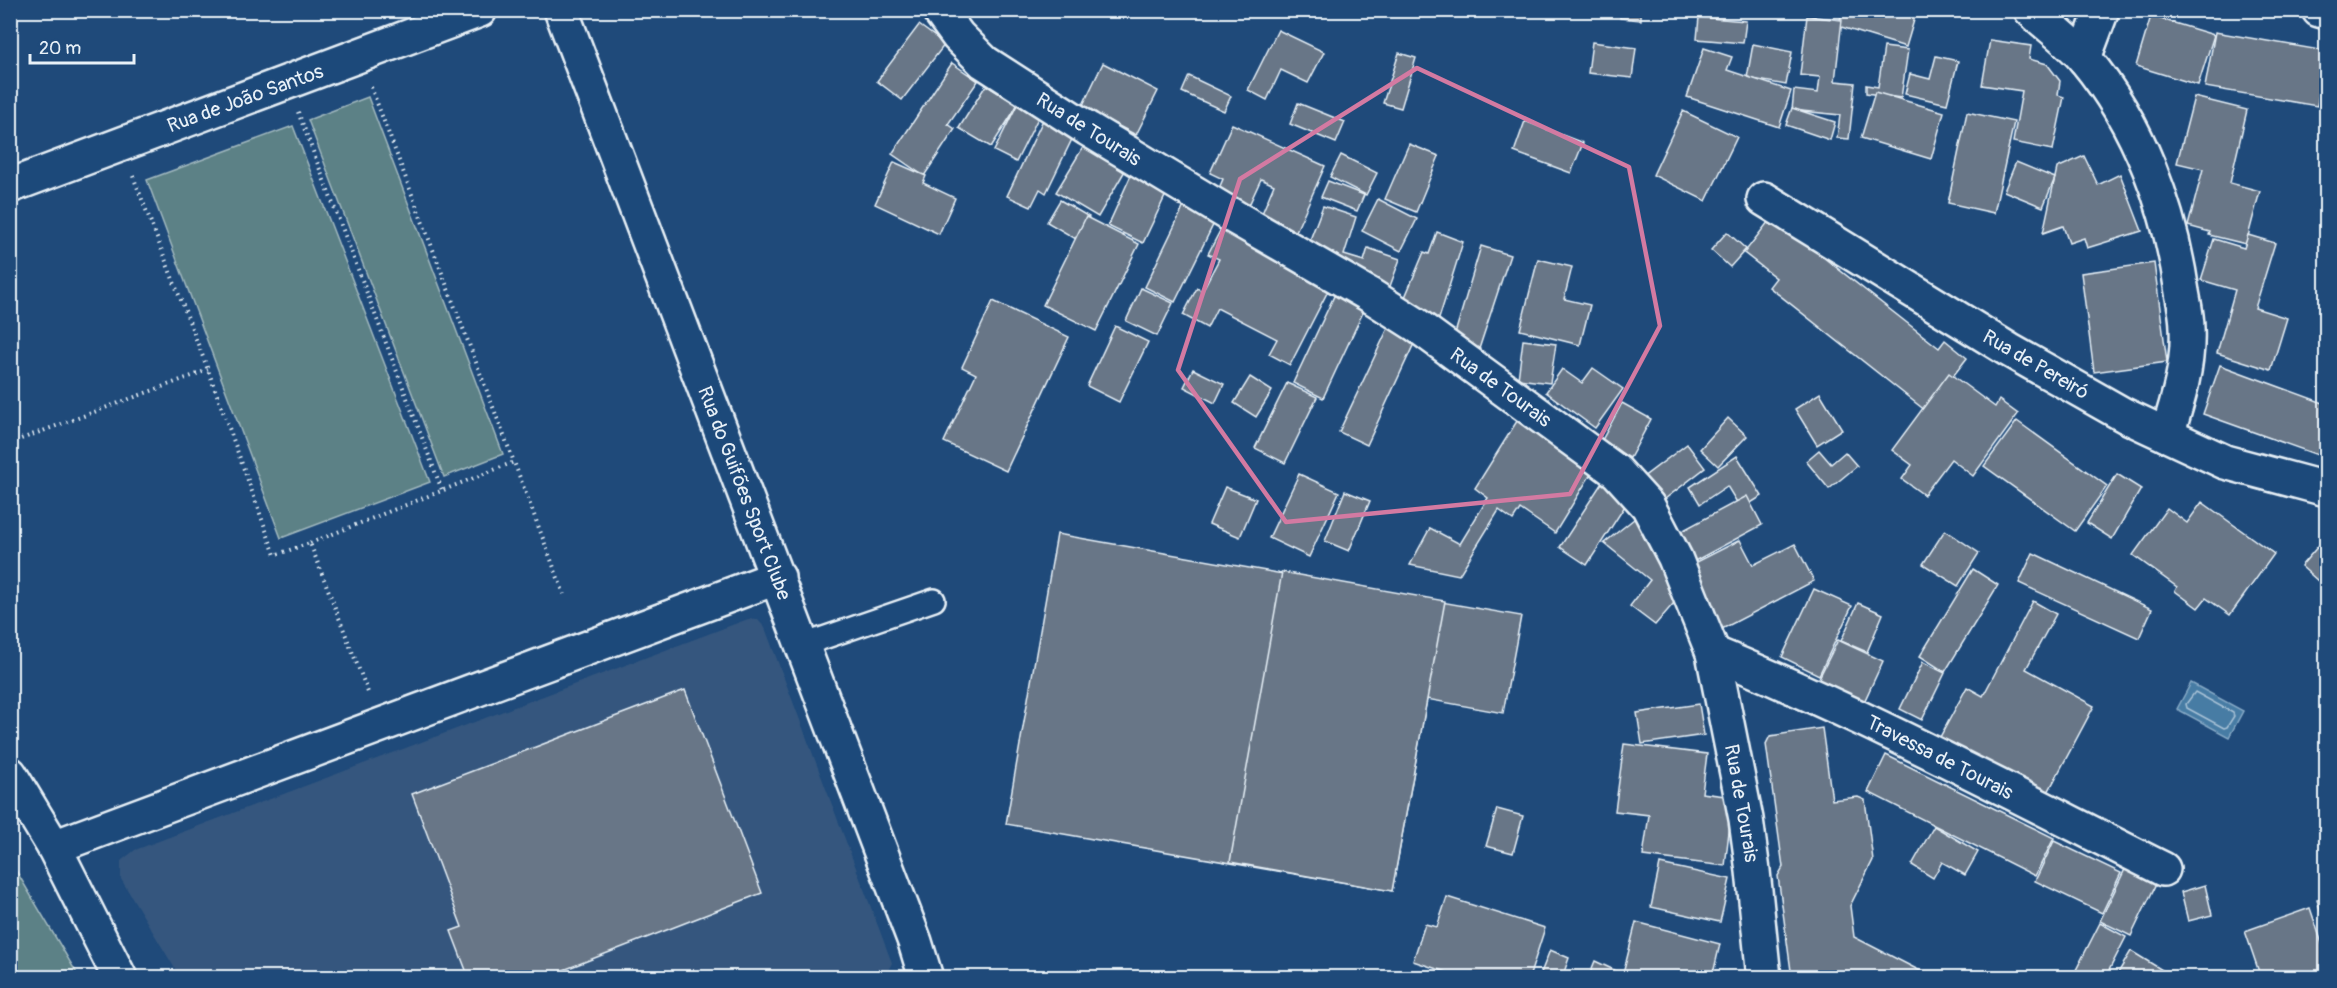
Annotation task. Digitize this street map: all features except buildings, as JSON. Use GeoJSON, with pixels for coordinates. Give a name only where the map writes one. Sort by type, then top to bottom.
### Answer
{"type":"FeatureCollection","features":[{"type":"Feature","properties":{"kind":"street","name":"Rua de João Santos"},"geometry":{"type":"LineString","coordinates":[[10,186],[480,10]]}},
{"type":"Feature","properties":{"kind":"street","name":"Rua do Guifões Sport Clube"},"geometry":{"type":"LineString","coordinates":[[561,10],[778,577],[911,931],[926,978]]}},
{"type":"Feature","properties":{"kind":"street","name":"Rua de Tourais"},"geometry":{"type":"LineString","coordinates":[[939,10],[958,36],[984,62],[1088,129],[1378,300],[1469,363],[1617,472],[1648,506],[1675,558],[1713,653],[1746,819],[1764,978]]}},
{"type":"Feature","properties":{"kind":"street"},"geometry":{"type":"LineString","coordinates":[[2031,10],[2084,58],[2115,101],[2141,148],[2162,200],[2177,260],[2187,328],[2185,363],[2178,400],[2167,435]]}},
{"type":"Feature","properties":{"kind":"street"},"geometry":{"type":"LineString","coordinates":[[2084,58],[2102,10]]}},
{"type":"Feature","properties":{"kind":"street"},"geometry":{"type":"LineString","coordinates":[[2319,10],[2326,12]]}},
{"type":"Feature","properties":{"kind":"street","name":"Rua de Pereiró"},"geometry":{"type":"LineString","coordinates":[[1764,199],[2008,350],[2124,415],[2225,462],[2326,489]]}},
{"type":"Feature","properties":{"kind":"street"},"geometry":{"type":"LineString","coordinates":[[54,848],[778,577]]}},
{"type":"Feature","properties":{"kind":"street","name":"Travessa de Tourais"},"geometry":{"type":"LineString","coordinates":[[1713,653],[1848,711],[2163,869]]}},
{"type":"Feature","properties":{"kind":"street"},"geometry":{"type":"LineString","coordinates":[[10,774],[54,848],[120,978]]}},
{"type":"Feature","properties":{"kind":"lane"},"geometry":{"type":"LineString","coordinates":[[803,645],[934,600]]}},
{"type":"Feature","properties":{"kind":"path"},"geometry":{"type":"LineString","coordinates":[[359,56],[564,594]]}},
{"type":"Feature","properties":{"kind":"path"},"geometry":{"type":"LineString","coordinates":[[286,82],[442,490]]}},
{"type":"Feature","properties":{"kind":"path"},"geometry":{"type":"LineString","coordinates":[[121,144],[208,370],[275,555],[514,462]]}},
{"type":"Feature","properties":{"kind":"path"},"geometry":{"type":"LineString","coordinates":[[10,442],[208,370]]}},
{"type":"Feature","properties":{"kind":"path"},"geometry":{"type":"LineString","coordinates":[[310,543],[381,726]]}},
{"type":"Feature","properties":{"kind":"highlighted area"},"geometry":{"type":"Polygon","coordinates":[[[1417,68],[1629,167],[1660,326],[1570,494],[1286,522],[1178,370],[1240,179],[1417,68]]]}},
{"type":"Feature","properties":{"kind":"shaded area"},"geometry":{"type":"Polygon","coordinates":[[[748,619],[758,620],[765,628],[892,963],[884,978],[180,977],[121,879],[121,861],[135,850],[748,619]]]}},
{"type":"Feature","properties":{"kind":"green space"},"geometry":{"type":"Polygon","coordinates":[[[368,97],[503,454],[444,477],[308,120],[368,97]]]}},
{"type":"Feature","properties":{"kind":"green space"},"geometry":{"type":"Polygon","coordinates":[[[293,126],[430,482],[281,538],[147,180],[293,126]]]}},
{"type":"Feature","properties":{"kind":"green space"},"geometry":{"type":"Polygon","coordinates":[[[11,862],[79,977],[11,977],[11,862]]]}},
{"type":"Feature","properties":{"kind":"water"},"geometry":{"type":"Polygon","coordinates":[[[2191,683],[2243,711],[2229,737],[2177,709],[2191,683]]]}}]}
